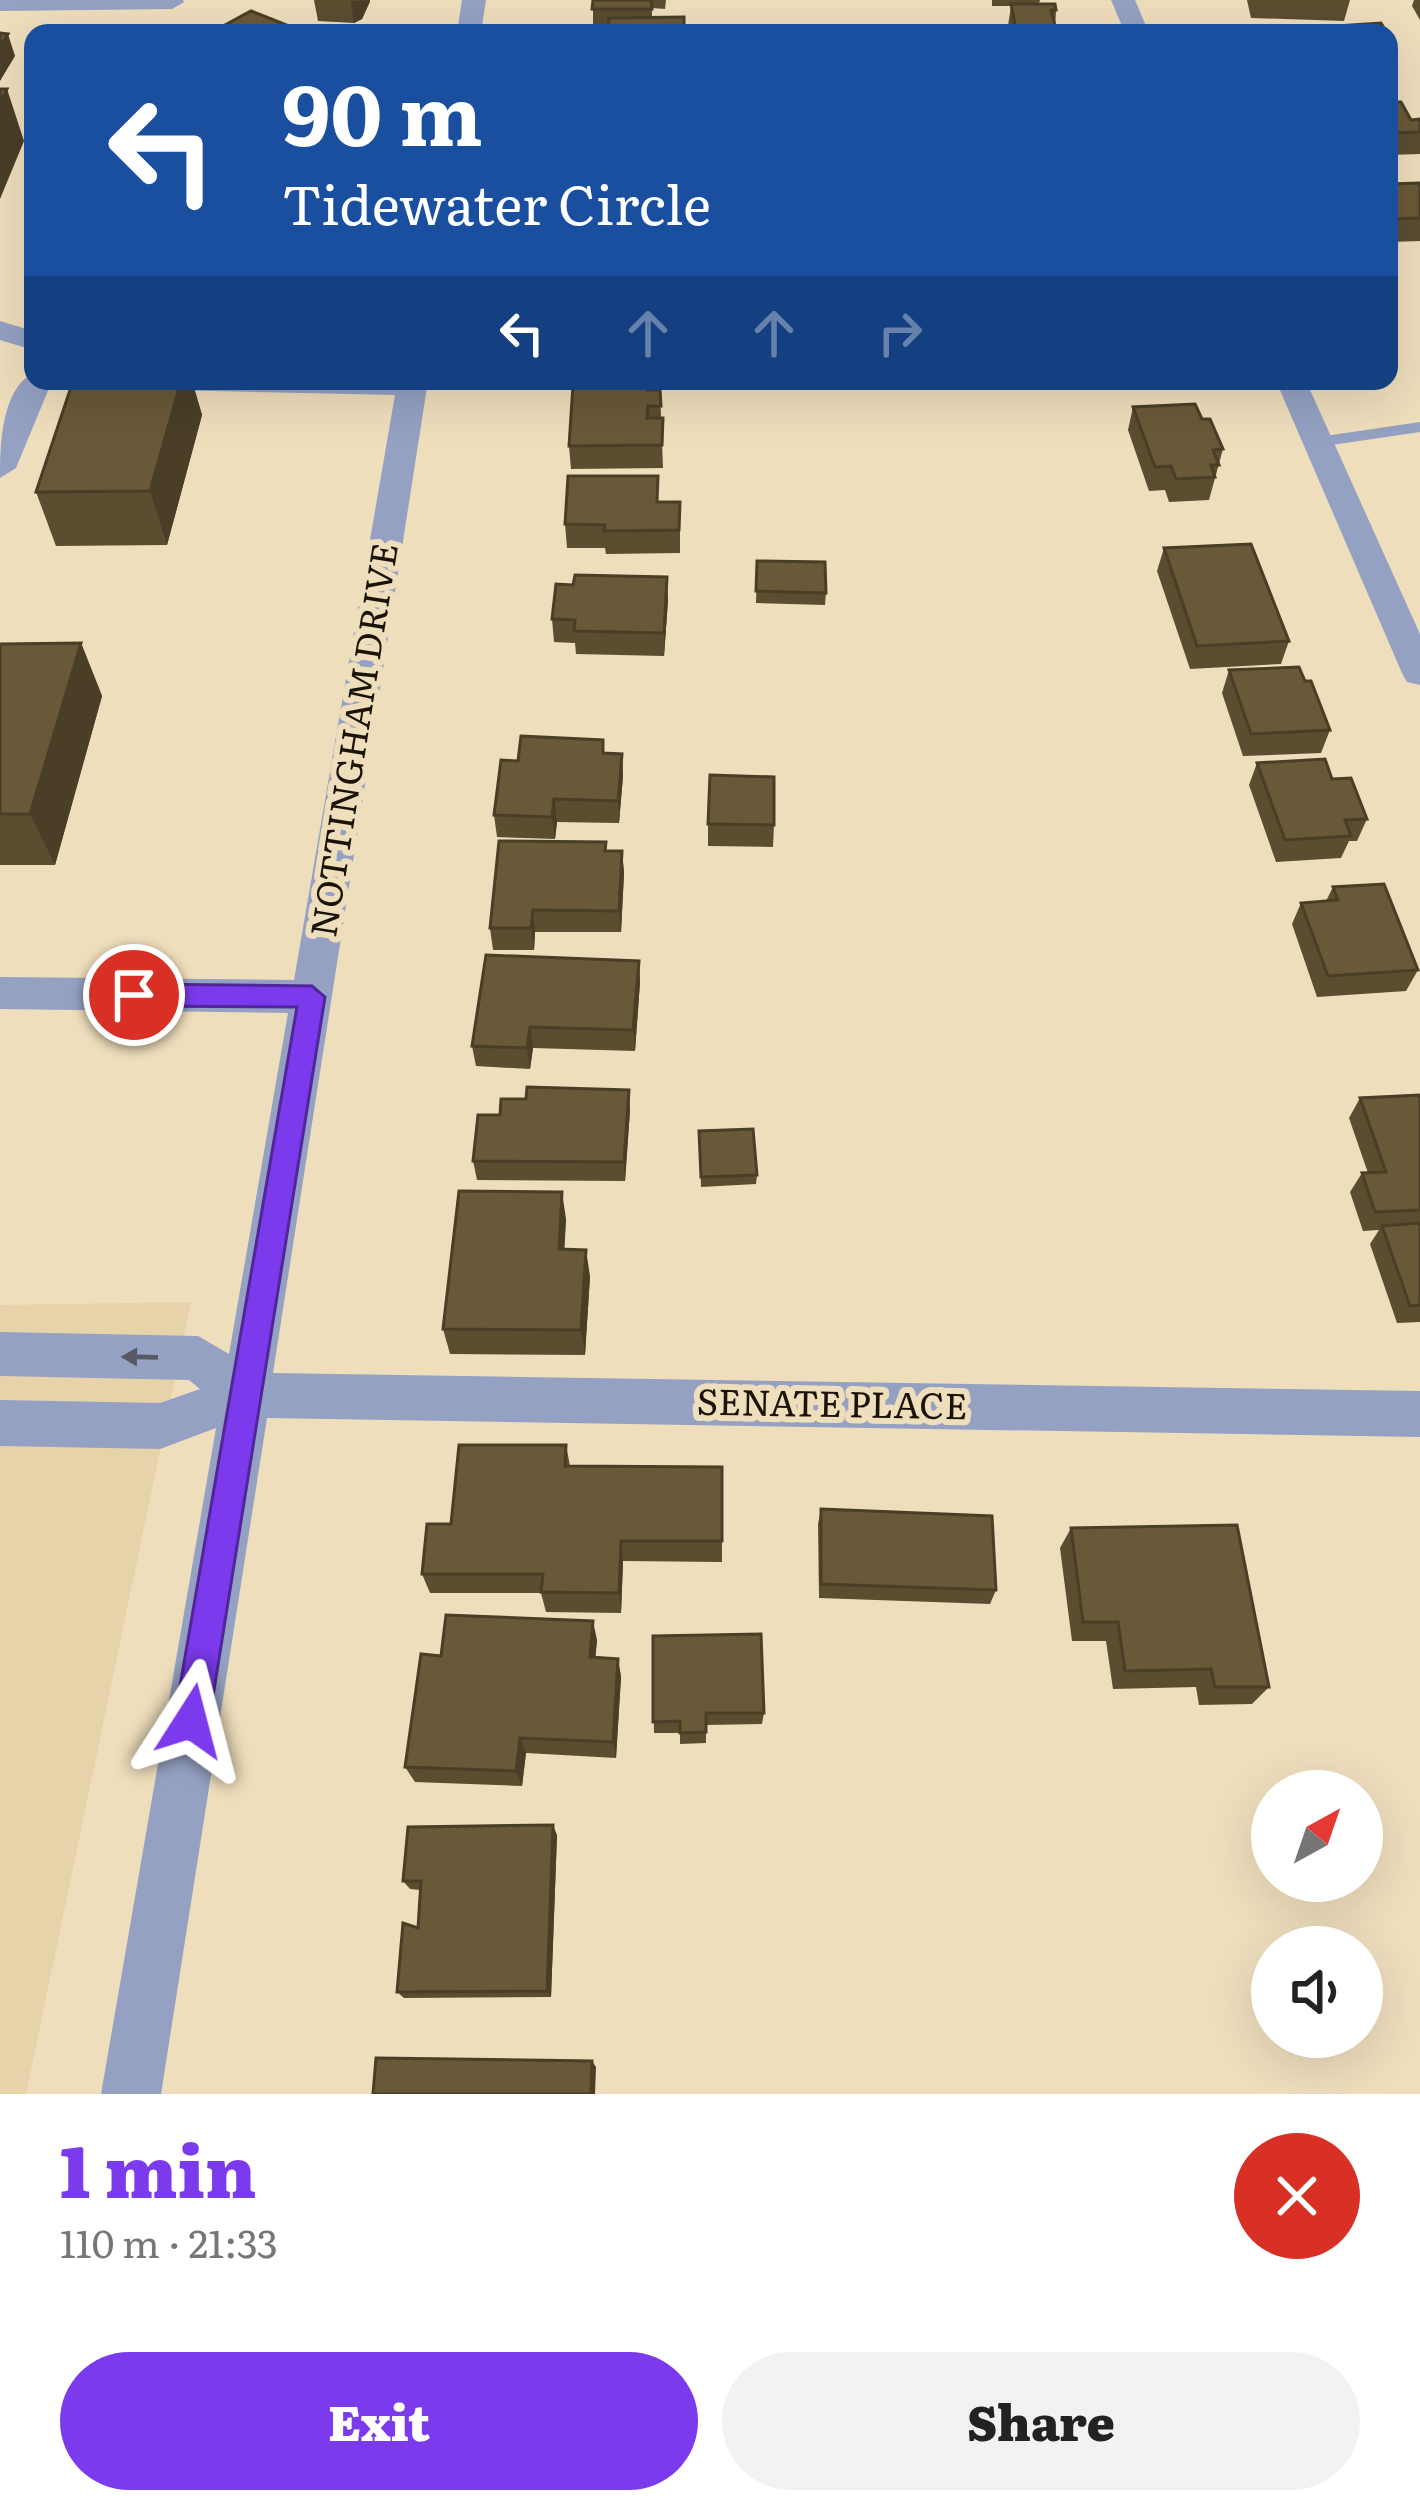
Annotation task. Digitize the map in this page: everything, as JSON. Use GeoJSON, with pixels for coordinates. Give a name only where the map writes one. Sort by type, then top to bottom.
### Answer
{"type":"FeatureCollection","features":[{"type":"Feature","properties":{"kind":"street"},"geometry":{"type":"LineString","coordinates":[[0,4],[172,2]]}},
{"type":"Feature","properties":{"kind":"street"},"geometry":{"type":"LineString","coordinates":[[1,464],[33,390]]}},
{"type":"Feature","properties":{"kind":"street","name":"NOTTINGHAM DRIVE"},"geometry":{"type":"LineString","coordinates":[[131,2094],[411,390]]}},
{"type":"Feature","properties":{"kind":"street"},"geometry":{"type":"LineString","coordinates":[[1295,390],[1420,673]]}},
{"type":"Feature","properties":{"kind":"street"},"geometry":{"type":"LineString","coordinates":[[0,994],[312,997]]}},
{"type":"Feature","properties":{"kind":"street"},"geometry":{"type":"LineString","coordinates":[[0,1354],[198,1358],[244,1395]]}},
{"type":"Feature","properties":{"kind":"street"},"geometry":{"type":"LineString","coordinates":[[0,1423],[160,1426],[244,1395]]}},
{"type":"Feature","properties":{"kind":"street","name":"SENATE PLACE"},"geometry":{"type":"LineString","coordinates":[[244,1395],[1420,1414]]}},
{"type":"Feature","properties":{"kind":"lane"},"geometry":{"type":"LineString","coordinates":[[1318,442],[1420,427]]}},
{"type":"Feature","properties":{"kind":"shaded area"},"geometry":{"type":"Polygon","coordinates":[[[191,1302],[26,2094],[0,2094],[0,1305],[191,1302]]]}},
{"type":"Feature","properties":{"kind":"building"},"geometry":{"type":"Polygon","coordinates":[[[593,0],[651,0],[652,9],[592,9],[593,0]]]}},
{"type":"Feature","properties":{"kind":"building"},"geometry":{"type":"Polygon","coordinates":[[[1011,4],[1055,4],[1056,10],[1051,10],[1054,24],[1015,24],[1011,4]]]}},
{"type":"Feature","properties":{"kind":"building"},"geometry":{"type":"Polygon","coordinates":[[[251,11],[284,24],[227,24],[251,11]]]}},
{"type":"Feature","properties":{"kind":"building"},"geometry":{"type":"Polygon","coordinates":[[[684,17],[684,24],[609,24],[609,18],[684,17]]]}},
{"type":"Feature","properties":{"kind":"building"},"geometry":{"type":"Polygon","coordinates":[[[1398,102],[1411,120],[1420,119],[1420,132],[1398,133],[1398,102]]]}},
{"type":"Feature","properties":{"kind":"building"},"geometry":{"type":"Polygon","coordinates":[[[1420,183],[1420,218],[1398,219],[1398,184],[1420,183]]]}},
{"type":"Feature","properties":{"kind":"building"},"geometry":{"type":"Polygon","coordinates":[[[70,390],[178,390],[150,491],[36,492],[70,390]]]}},
{"type":"Feature","properties":{"kind":"building"},"geometry":{"type":"Polygon","coordinates":[[[573,390],[660,390],[661,406],[648,406],[647,418],[663,418],[662,445],[569,446],[573,390]]]}},
{"type":"Feature","properties":{"kind":"building"},"geometry":{"type":"Polygon","coordinates":[[[1195,404],[1202,419],[1210,419],[1223,449],[1213,450],[1219,465],[1211,465],[1215,477],[1176,479],[1171,466],[1155,467],[1133,407],[1195,404]]]}},
{"type":"Feature","properties":{"kind":"building"},"geometry":{"type":"Polygon","coordinates":[[[568,476],[658,476],[657,502],[680,502],[679,530],[604,531],[605,525],[565,524],[568,476]]]}},
{"type":"Feature","properties":{"kind":"building"},"geometry":{"type":"Polygon","coordinates":[[[1251,544],[1289,641],[1197,646],[1164,548],[1251,544]]]}},
{"type":"Feature","properties":{"kind":"building"},"geometry":{"type":"Polygon","coordinates":[[[757,561],[825,562],[826,593],[756,591],[757,561]]]}},
{"type":"Feature","properties":{"kind":"building"},"geometry":{"type":"Polygon","coordinates":[[[575,575],[667,577],[664,633],[574,631],[575,620],[552,619],[556,584],[573,585],[575,575]]]}},
{"type":"Feature","properties":{"kind":"building"},"geometry":{"type":"Polygon","coordinates":[[[81,643],[30,814],[0,814],[0,644],[81,643]]]}},
{"type":"Feature","properties":{"kind":"building"},"geometry":{"type":"Polygon","coordinates":[[[1299,667],[1305,681],[1311,681],[1330,730],[1251,734],[1229,670],[1299,667]]]}},
{"type":"Feature","properties":{"kind":"building"},"geometry":{"type":"Polygon","coordinates":[[[521,736],[603,740],[603,753],[622,754],[618,801],[554,799],[552,817],[494,815],[501,760],[518,761],[521,736]]]}},
{"type":"Feature","properties":{"kind":"building"},"geometry":{"type":"Polygon","coordinates":[[[1325,759],[1332,779],[1351,778],[1367,819],[1345,820],[1351,836],[1285,840],[1257,763],[1325,759]]]}},
{"type":"Feature","properties":{"kind":"building"},"geometry":{"type":"Polygon","coordinates":[[[710,775],[774,777],[774,825],[708,824],[710,775]]]}},
{"type":"Feature","properties":{"kind":"building"},"geometry":{"type":"Polygon","coordinates":[[[499,841],[606,842],[605,851],[622,851],[619,911],[533,910],[531,928],[490,928],[499,841]]]}},
{"type":"Feature","properties":{"kind":"building"},"geometry":{"type":"Polygon","coordinates":[[[1384,884],[1418,970],[1328,976],[1301,903],[1338,900],[1333,887],[1384,884]]]}},
{"type":"Feature","properties":{"kind":"building"},"geometry":{"type":"Polygon","coordinates":[[[486,955],[639,961],[633,1030],[530,1027],[527,1048],[472,1046],[486,955]]]}},
{"type":"Feature","properties":{"kind":"building"},"geometry":{"type":"Polygon","coordinates":[[[527,1087],[629,1090],[624,1162],[473,1161],[478,1115],[500,1115],[501,1099],[526,1099],[527,1087]]]}},
{"type":"Feature","properties":{"kind":"building"},"geometry":{"type":"Polygon","coordinates":[[[1420,1095],[1420,1210],[1375,1212],[1362,1173],[1386,1172],[1360,1098],[1420,1095]]]}},
{"type":"Feature","properties":{"kind":"building"},"geometry":{"type":"Polygon","coordinates":[[[753,1129],[757,1175],[701,1177],[699,1131],[753,1129]]]}},
{"type":"Feature","properties":{"kind":"building"},"geometry":{"type":"Polygon","coordinates":[[[459,1191],[562,1192],[559,1249],[586,1250],[581,1330],[443,1329],[459,1191]]]}},
{"type":"Feature","properties":{"kind":"building"},"geometry":{"type":"Polygon","coordinates":[[[1420,1223],[1420,1305],[1410,1306],[1382,1226],[1420,1223]]]}},
{"type":"Feature","properties":{"kind":"building"},"geometry":{"type":"Polygon","coordinates":[[[459,1445],[566,1445],[565,1466],[722,1467],[722,1541],[621,1541],[619,1593],[541,1592],[543,1574],[422,1574],[427,1524],[451,1524],[459,1445]]]}},
{"type":"Feature","properties":{"kind":"building"},"geometry":{"type":"Polygon","coordinates":[[[821,1509],[992,1516],[996,1590],[821,1584],[821,1509]]]}},
{"type":"Feature","properties":{"kind":"building"},"geometry":{"type":"Polygon","coordinates":[[[1237,1525],[1269,1687],[1215,1687],[1211,1669],[1125,1671],[1118,1622],[1083,1622],[1071,1528],[1237,1525]]]}},
{"type":"Feature","properties":{"kind":"building"},"geometry":{"type":"Polygon","coordinates":[[[446,1615],[593,1621],[590,1657],[618,1659],[613,1742],[520,1738],[516,1771],[405,1767],[421,1654],[441,1656],[446,1615]]]}},
{"type":"Feature","properties":{"kind":"building"},"geometry":{"type":"Polygon","coordinates":[[[761,1634],[764,1713],[706,1713],[706,1732],[680,1733],[680,1721],[653,1722],[653,1636],[761,1634]]]}},
{"type":"Feature","properties":{"kind":"building"},"geometry":{"type":"Polygon","coordinates":[[[553,1825],[547,1991],[397,1992],[403,1923],[418,1928],[421,1881],[403,1881],[408,1827],[553,1825]]]}},
{"type":"Feature","properties":{"kind":"building"},"geometry":{"type":"Polygon","coordinates":[[[376,2058],[592,2061],[591,2094],[373,2094],[376,2058]]]}},
{"type":"Feature","properties":{"kind":"route"},"geometry":{"type":"LineString","coordinates":[[134,995],[312,997],[191,1721]]}}]}
